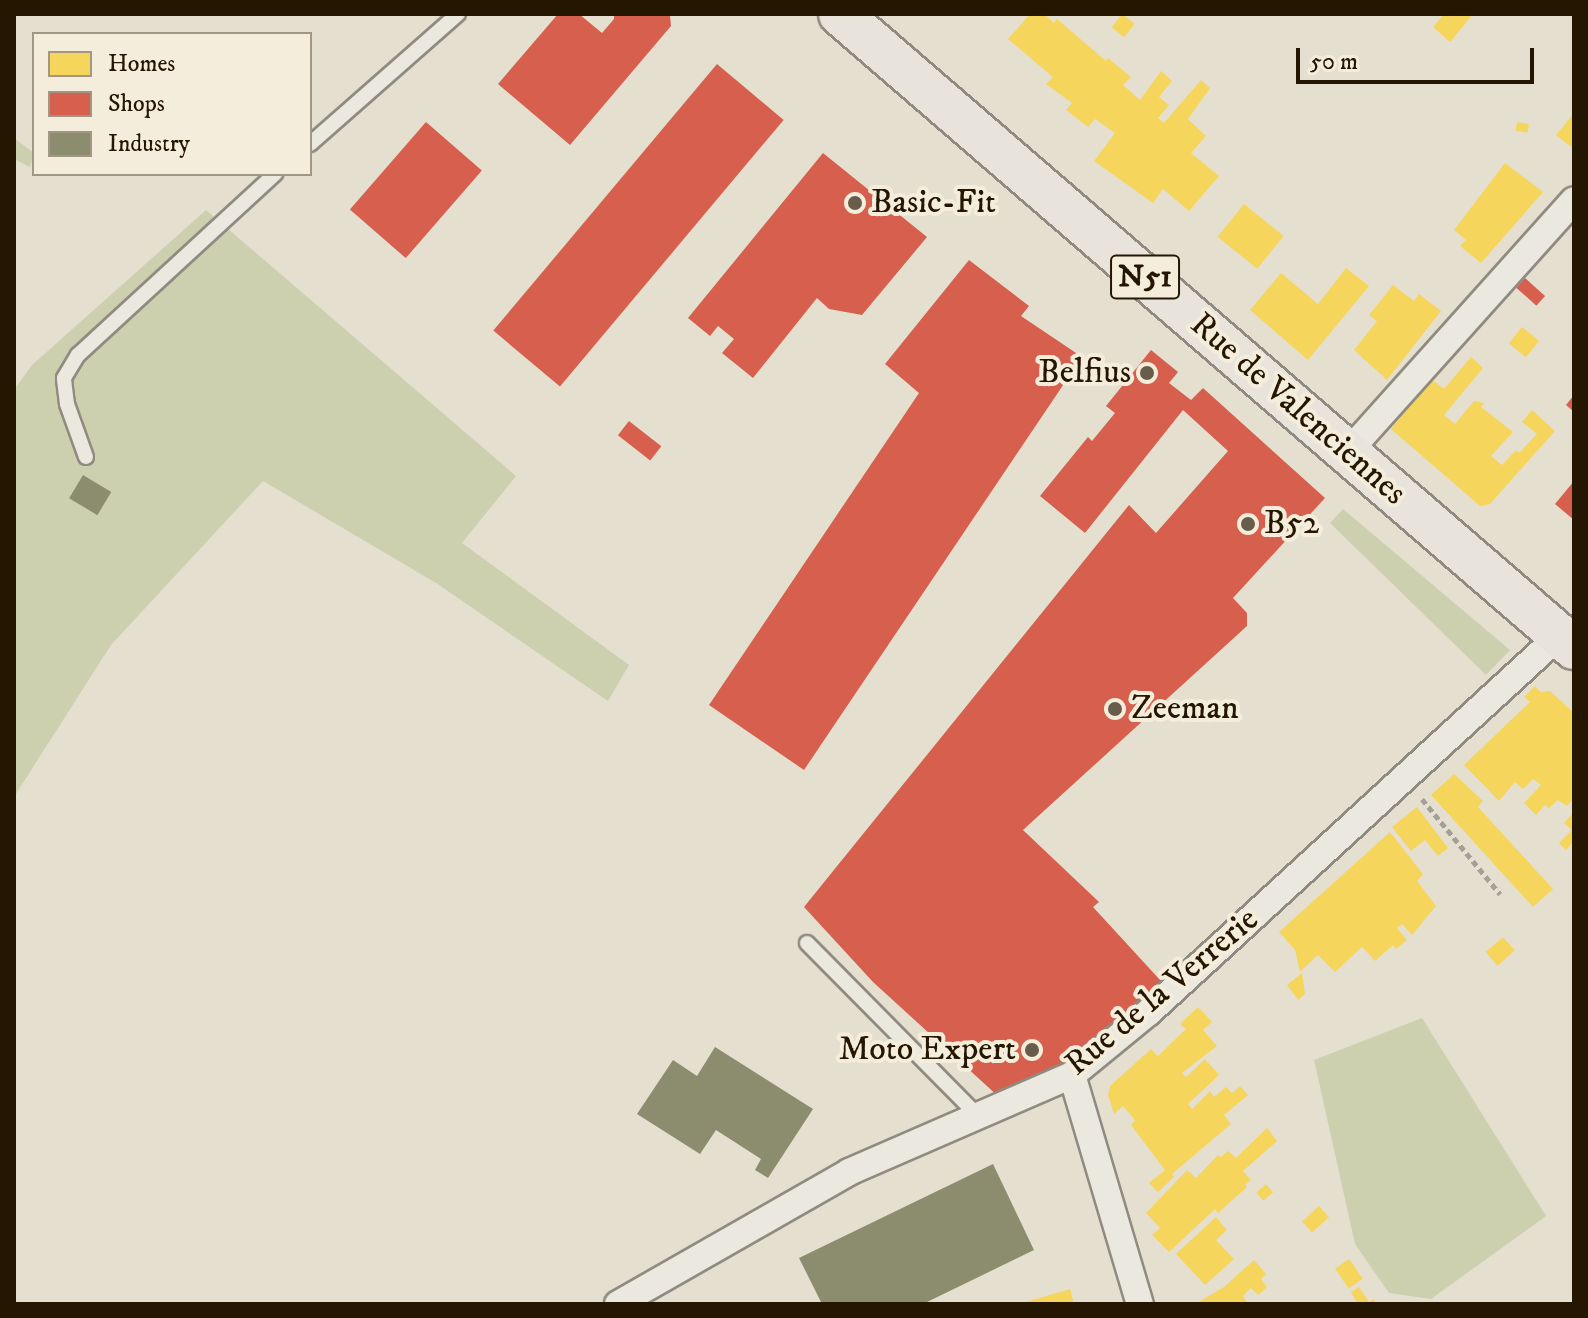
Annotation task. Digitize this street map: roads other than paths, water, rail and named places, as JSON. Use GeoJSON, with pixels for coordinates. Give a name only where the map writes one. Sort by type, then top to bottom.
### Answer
{"type":"FeatureCollection","features":[{"type":"Feature","properties":{"kind":"main road","name":"Rue de Valenciennes"},"geometry":{"type":"LineString","coordinates":[[840,14],[1567,641]]}},
{"type":"Feature","properties":{"kind":"street"},"geometry":{"type":"LineString","coordinates":[[1348,452],[1574,200]]}},
{"type":"Feature","properties":{"kind":"street","name":"Rue de la Verrerie"},"geometry":{"type":"LineString","coordinates":[[618,1304],[849,1172],[976,1114],[1072,1075],[1149,1012],[1404,777],[1567,641]]}},
{"type":"Feature","properties":{"kind":"street"},"geometry":{"type":"LineString","coordinates":[[1072,1075],[1140,1304]]}},
{"type":"Feature","properties":{"kind":"lane"},"geometry":{"type":"LineString","coordinates":[[312,142],[458,14]]}},
{"type":"Feature","properties":{"kind":"lane"},"geometry":{"type":"LineString","coordinates":[[86,457],[67,404],[64,378],[78,355],[273,176]]}},
{"type":"Feature","properties":{"kind":"lane"},"geometry":{"type":"LineString","coordinates":[[807,943],[976,1114]]}},
{"type":"Feature","properties":{"kind":"place","name":"Basic-Fit"},"geometry":{"type":"Point","coordinates":[855,203]}},
{"type":"Feature","properties":{"kind":"place","name":"Belfius"},"geometry":{"type":"Point","coordinates":[1147,373]}},
{"type":"Feature","properties":{"kind":"place","name":"B52"},"geometry":{"type":"Point","coordinates":[1248,524]}},
{"type":"Feature","properties":{"kind":"place","name":"Zeeman"},"geometry":{"type":"Point","coordinates":[1115,709]}},
{"type":"Feature","properties":{"kind":"place","name":"Moto Expert"},"geometry":{"type":"Point","coordinates":[1032,1050]}}]}
